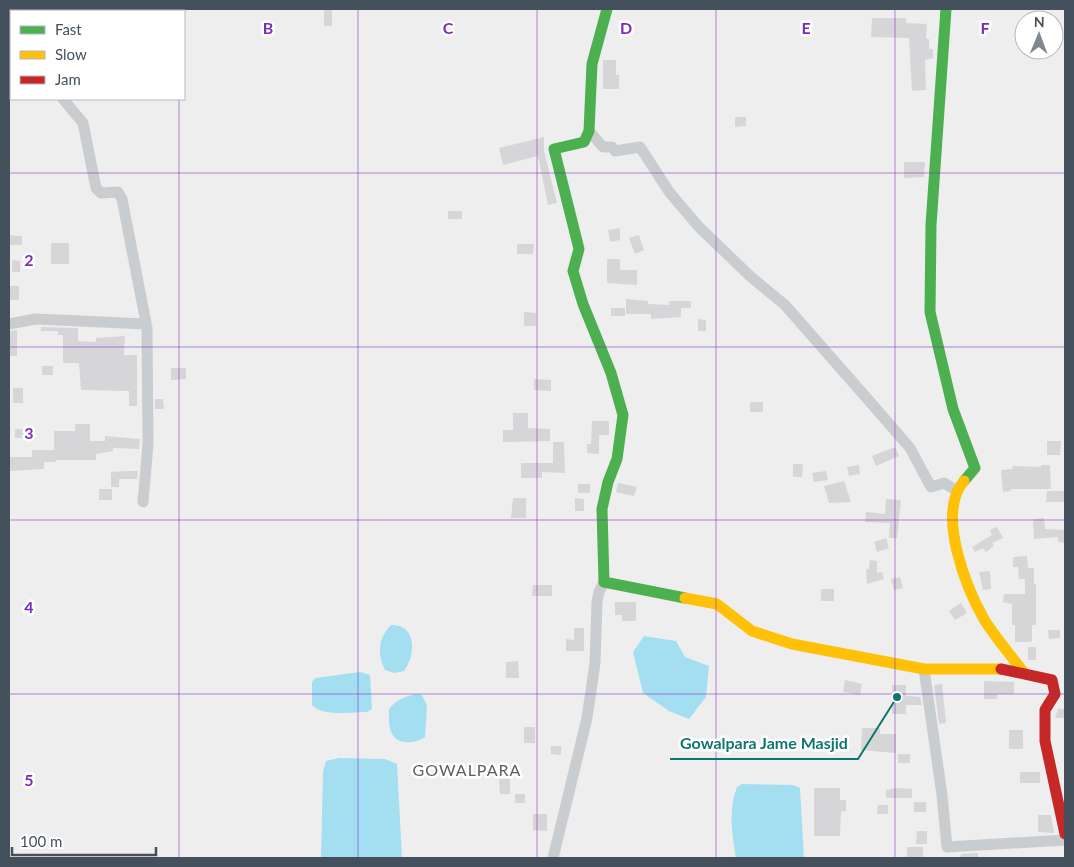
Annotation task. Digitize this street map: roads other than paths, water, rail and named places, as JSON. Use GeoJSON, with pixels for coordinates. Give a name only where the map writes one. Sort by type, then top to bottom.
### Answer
{"type":"FeatureCollection","features":[{"type":"Feature","properties":{"kind":"street"},"geometry":{"type":"LineString","coordinates":[[554,858],[587,718],[594,663],[598,592],[604,582],[602,509],[608,482],[617,458],[623,415],[611,373],[583,304],[573,271],[579,249],[554,148],[584,142],[589,131],[592,64],[607,9]]}},
{"type":"Feature","properties":{"kind":"street"},"geometry":{"type":"LineString","coordinates":[[946,9],[932,207],[930,312],[953,409],[975,468],[956,490],[951,521],[960,561],[985,620],[1024,673]]}},
{"type":"Feature","properties":{"kind":"street"},"geometry":{"type":"LineString","coordinates":[[64,100],[83,123],[96,188],[101,193],[118,192],[122,198],[146,324],[148,444],[143,502]]}},
{"type":"Feature","properties":{"kind":"street"},"geometry":{"type":"LineString","coordinates":[[589,131],[603,147],[612,147],[615,151],[624,148],[640,148],[670,193],[699,227],[751,277],[785,305],[910,448],[931,487],[944,483],[956,490]]}},
{"type":"Feature","properties":{"kind":"street"},"geometry":{"type":"LineString","coordinates":[[9,324],[36,318],[146,324]]}},
{"type":"Feature","properties":{"kind":"street"},"geometry":{"type":"LineString","coordinates":[[604,582],[717,604],[752,631],[792,644],[924,670],[1001,669],[1052,680],[1055,694],[1045,710],[1045,741],[1065,834]]}},
{"type":"Feature","properties":{"kind":"street"},"geometry":{"type":"LineString","coordinates":[[924,670],[942,795],[946,847],[1065,840]]}},
{"type":"Feature","properties":{"kind":"water"},"geometry":{"type":"Polygon","coordinates":[[[391,625],[400,626],[406,630],[412,642],[411,657],[404,671],[394,673],[385,670],[380,652],[383,635],[391,625]]]}},
{"type":"Feature","properties":{"kind":"water"},"geometry":{"type":"Polygon","coordinates":[[[644,636],[676,641],[685,657],[709,666],[706,697],[689,719],[669,711],[643,693],[633,652],[644,636]]]}},
{"type":"Feature","properties":{"kind":"water"},"geometry":{"type":"Polygon","coordinates":[[[360,672],[370,675],[372,709],[367,712],[330,712],[317,709],[312,705],[312,682],[315,678],[360,672]]]}},
{"type":"Feature","properties":{"kind":"water"},"geometry":{"type":"Polygon","coordinates":[[[417,694],[422,695],[427,706],[425,737],[417,741],[403,742],[392,734],[389,722],[389,709],[401,699],[417,694]]]}},
{"type":"Feature","properties":{"kind":"water"},"geometry":{"type":"Polygon","coordinates":[[[339,758],[385,759],[397,764],[402,858],[321,858],[323,772],[326,761],[339,758]]]}},
{"type":"Feature","properties":{"kind":"water"},"geometry":{"type":"Polygon","coordinates":[[[742,784],[793,785],[800,788],[804,858],[736,858],[732,831],[732,804],[737,787],[742,784]]]}},
{"type":"Feature","properties":{"kind":"place","name":"Gowalpara Jame Masjid"},"geometry":{"type":"Point","coordinates":[897,697]}},
{"type":"Feature","properties":{"kind":"district","name":"GOWALPARA"},"geometry":{"type":"Point","coordinates":[467,769]}}]}
